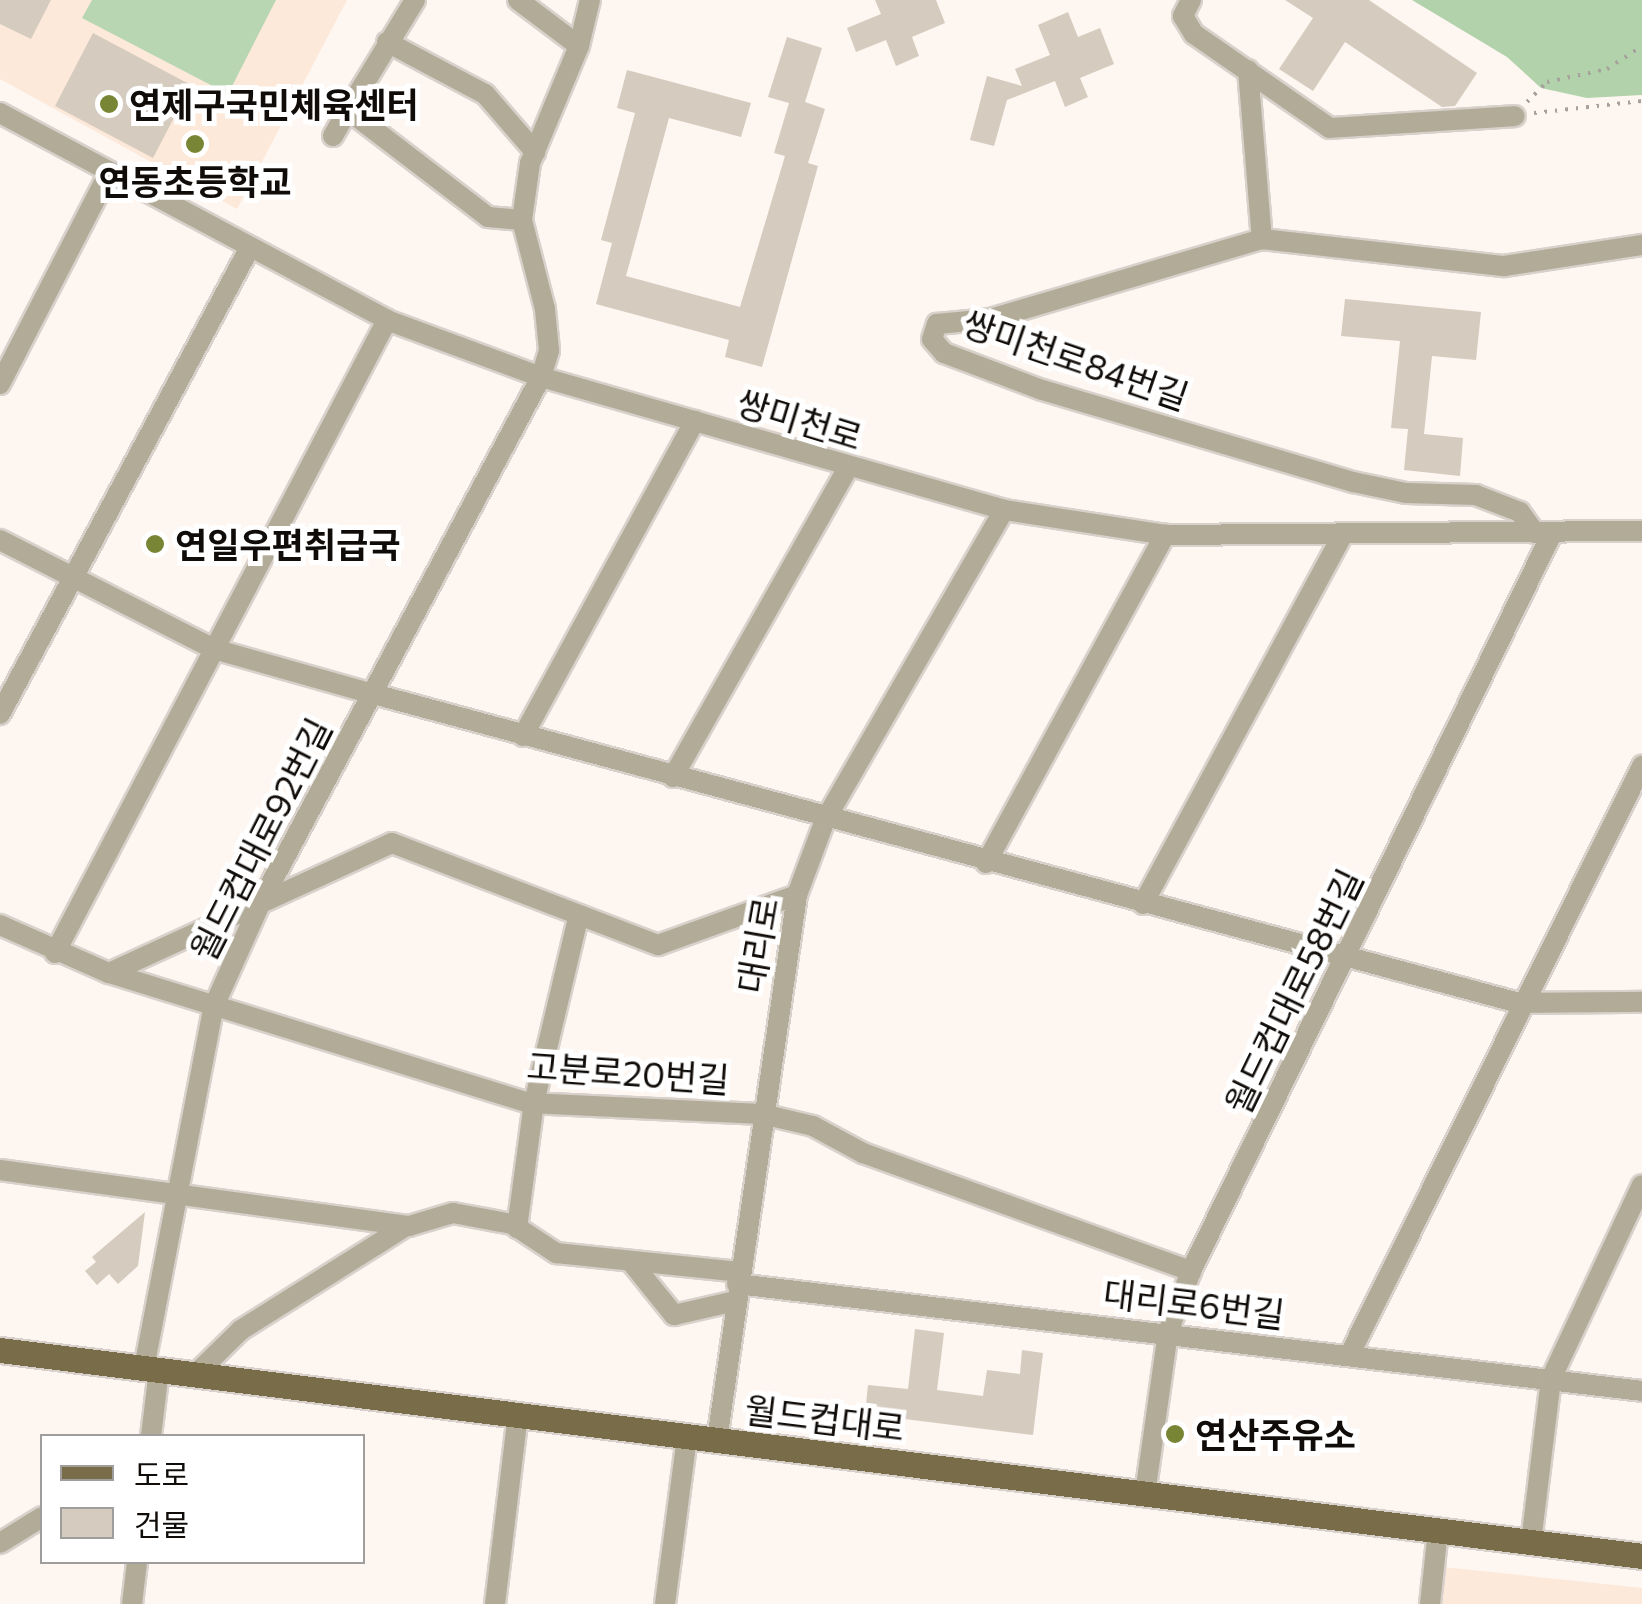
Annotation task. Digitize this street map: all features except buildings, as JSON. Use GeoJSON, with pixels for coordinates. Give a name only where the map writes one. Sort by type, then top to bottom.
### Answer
{"type":"FeatureCollection","features":[{"type":"Feature","properties":{"kind":"main road","name":"월드컵대로"},"geometry":{"type":"LineString","coordinates":[[0,1350],[1642,1556]]}},
{"type":"Feature","properties":{"kind":"street"},"geometry":{"type":"LineString","coordinates":[[333,136],[415,0]]}},
{"type":"Feature","properties":{"kind":"street"},"geometry":{"type":"LineString","coordinates":[[518,0],[579,46]]}},
{"type":"Feature","properties":{"kind":"street"},"geometry":{"type":"LineString","coordinates":[[541,377],[549,350],[545,310],[522,220],[535,152],[579,46],[590,0]]}},
{"type":"Feature","properties":{"kind":"street"},"geometry":{"type":"LineString","coordinates":[[1191,0],[1183,16],[1194,34],[1330,128],[1515,116]]}},
{"type":"Feature","properties":{"kind":"street"},"geometry":{"type":"LineString","coordinates":[[388,42],[486,94],[510,115],[535,152]]}},
{"type":"Feature","properties":{"kind":"street"},"geometry":{"type":"LineString","coordinates":[[1248,70],[1262,238]]}},
{"type":"Feature","properties":{"kind":"street"},"geometry":{"type":"LineString","coordinates":[[348,110],[488,217],[522,220]]}},
{"type":"Feature","properties":{"kind":"street","name":"쌍미천로"},"geometry":{"type":"LineString","coordinates":[[0,113],[387,320],[541,377],[1004,510],[1165,535],[1341,538],[1642,531]]}},
{"type":"Feature","properties":{"kind":"street"},"geometry":{"type":"LineString","coordinates":[[0,384],[109,173]]}},
{"type":"Feature","properties":{"kind":"street","name":"쌍미천로84번길"},"geometry":{"type":"LineString","coordinates":[[1544,533],[1520,512],[1476,495],[1406,493],[1353,482],[1042,390],[944,354],[932,339],[937,324],[951,319],[990,319],[1262,238],[1504,266],[1642,245]]}},
{"type":"Feature","properties":{"kind":"street"},"geometry":{"type":"LineString","coordinates":[[0,714],[250,249]]}},
{"type":"Feature","properties":{"kind":"street"},"geometry":{"type":"LineString","coordinates":[[55,953],[387,320]]}},
{"type":"Feature","properties":{"kind":"street","name":"월드컵대로92번길"},"geometry":{"type":"LineString","coordinates":[[151,1434],[151,1369],[174,1192],[214,1006],[262,902],[370,694],[541,377]]}},
{"type":"Feature","properties":{"kind":"street"},"geometry":{"type":"LineString","coordinates":[[523,736],[695,421]]}},
{"type":"Feature","properties":{"kind":"street"},"geometry":{"type":"LineString","coordinates":[[673,777],[848,468]]}},
{"type":"Feature","properties":{"kind":"street","name":"대리로"},"geometry":{"type":"LineString","coordinates":[[716,1440],[797,895],[825,820],[1004,510]]}},
{"type":"Feature","properties":{"kind":"street","name":"월드컵대로58번길"},"geometry":{"type":"LineString","coordinates":[[1144,1494],[1168,1332],[1191,1271],[1346,958],[1544,533]]}},
{"type":"Feature","properties":{"kind":"street"},"geometry":{"type":"LineString","coordinates":[[986,863],[1165,535]]}},
{"type":"Feature","properties":{"kind":"street"},"geometry":{"type":"LineString","coordinates":[[1143,904],[1341,538]]}},
{"type":"Feature","properties":{"kind":"street"},"geometry":{"type":"LineString","coordinates":[[0,540],[214,649],[370,694],[825,820],[1519,1003],[1642,1002]]}},
{"type":"Feature","properties":{"kind":"street"},"geometry":{"type":"LineString","coordinates":[[1350,1354],[1519,1003],[1642,766]]}},
{"type":"Feature","properties":{"kind":"street"},"geometry":{"type":"LineString","coordinates":[[109,973],[392,843],[578,919],[658,946],[797,895]]}},
{"type":"Feature","properties":{"kind":"street"},"geometry":{"type":"LineString","coordinates":[[517,1228],[534,1103],[578,919]]}},
{"type":"Feature","properties":{"kind":"street","name":"고분로20번길"},"geometry":{"type":"LineString","coordinates":[[0,925],[55,953],[109,973],[534,1103],[762,1114],[813,1126],[863,1154],[1191,1271]]}},
{"type":"Feature","properties":{"kind":"street"},"geometry":{"type":"LineString","coordinates":[[0,1170],[406,1226]]}},
{"type":"Feature","properties":{"kind":"street"},"geometry":{"type":"LineString","coordinates":[[1531,1542],[1551,1379],[1642,1186]]}},
{"type":"Feature","properties":{"kind":"street","name":"대리로6번길"},"geometry":{"type":"LineString","coordinates":[[406,1226],[454,1213],[517,1228],[556,1253],[632,1262],[737,1286],[1168,1332],[1642,1391]]}},
{"type":"Feature","properties":{"kind":"street"},"geometry":{"type":"LineString","coordinates":[[196,1374],[241,1330],[406,1226]]}},
{"type":"Feature","properties":{"kind":"street"},"geometry":{"type":"LineString","coordinates":[[632,1262],[674,1315],[737,1286]]}},
{"type":"Feature","properties":{"kind":"street"},"geometry":{"type":"LineString","coordinates":[[494,1604],[518,1415]]}},
{"type":"Feature","properties":{"kind":"street"},"geometry":{"type":"LineString","coordinates":[[664,1604],[687,1436]]}},
{"type":"Feature","properties":{"kind":"street"},"geometry":{"type":"LineString","coordinates":[[0,1543],[40,1518]]}},
{"type":"Feature","properties":{"kind":"street"},"geometry":{"type":"LineString","coordinates":[[1430,1604],[1438,1530]]}},
{"type":"Feature","properties":{"kind":"street"},"geometry":{"type":"LineString","coordinates":[[132,1604],[137,1564]]}},
{"type":"Feature","properties":{"kind":"path"},"geometry":{"type":"LineString","coordinates":[[1515,116],[1548,82],[1608,69],[1642,46]]}},
{"type":"Feature","properties":{"kind":"path"},"geometry":{"type":"LineString","coordinates":[[1515,116],[1642,100]]}},
{"type":"Feature","properties":{"kind":"shaded area","name":"연동초등학교"},"geometry":{"type":"Polygon","coordinates":[[[0,0],[347,0],[237,209],[0,79],[0,0]]]}},
{"type":"Feature","properties":{"kind":"shaded area"},"geometry":{"type":"Polygon","coordinates":[[[1443,1567],[1642,1588],[1642,1604],[1438,1604],[1443,1567]]]}},
{"type":"Feature","properties":{"kind":"green space"},"geometry":{"type":"Polygon","coordinates":[[[92,0],[276,0],[228,94],[82,18],[92,0]]]}},
{"type":"Feature","properties":{"kind":"green space"},"geometry":{"type":"Polygon","coordinates":[[[1412,0],[1642,0],[1642,95],[1587,98],[1541,88],[1507,57],[1412,0]]]}},
{"type":"Feature","properties":{"kind":"place","name":"연제구국민체육센터"},"geometry":{"type":"Point","coordinates":[109,104]}},
{"type":"Feature","properties":{"kind":"place","name":"연동초등학교"},"geometry":{"type":"Point","coordinates":[195,144]}},
{"type":"Feature","properties":{"kind":"place","name":"연일우편취급국"},"geometry":{"type":"Point","coordinates":[155,544]}},
{"type":"Feature","properties":{"kind":"place","name":"연산주유소"},"geometry":{"type":"Point","coordinates":[1175,1434]}}]}
